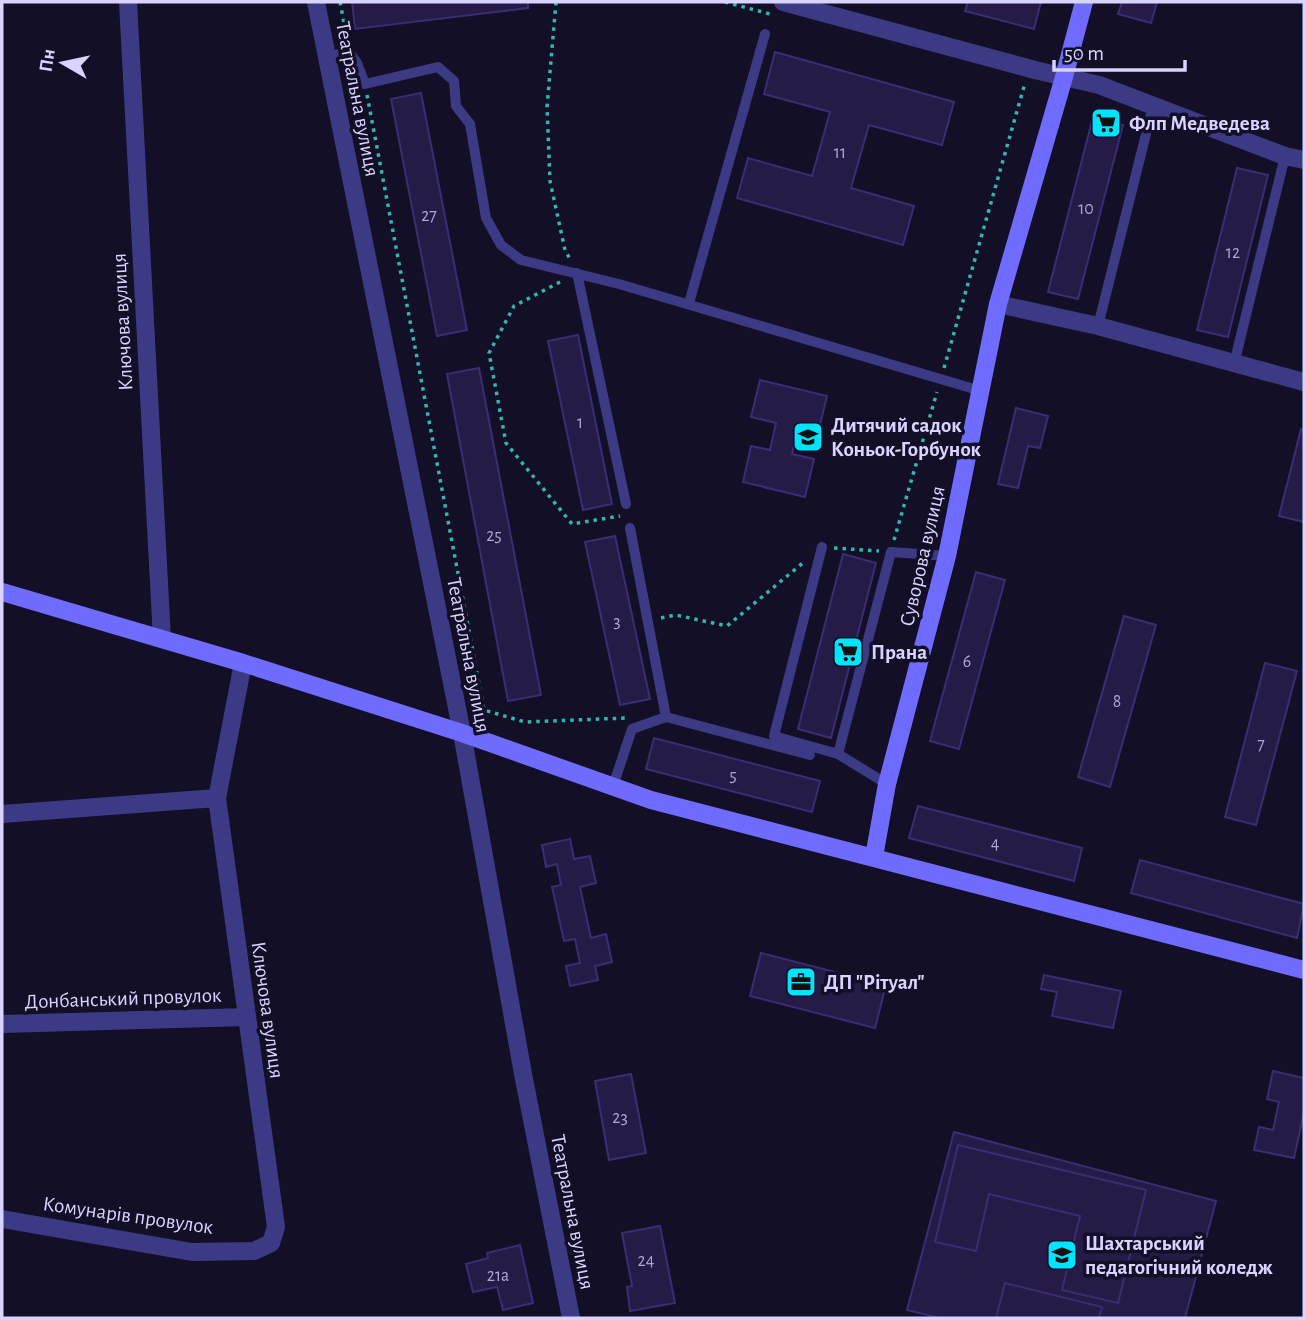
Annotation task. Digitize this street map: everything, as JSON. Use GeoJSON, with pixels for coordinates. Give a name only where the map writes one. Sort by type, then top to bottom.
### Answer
{"type":"FeatureCollection","features":[{"type":"Feature","properties":{"kind":"street","name":"Ключова вулиця"},"geometry":{"type":"LineString","coordinates":[[128,2],[162,639]]}},
{"type":"Feature","properties":{"kind":"street","name":"Театральна вулиця"},"geometry":{"type":"LineString","coordinates":[[316,2],[462,733],[523,1074],[571,1318]]}},
{"type":"Feature","properties":{"kind":"street"},"geometry":{"type":"LineString","coordinates":[[783,2],[1064,78],[1099,85],[1285,156],[1304,160]]}},
{"type":"Feature","properties":{"kind":"street","name":"Суворова вулиця"},"geometry":{"type":"LineString","coordinates":[[874,857],[887,784],[947,556],[999,304],[1084,2]]}},
{"type":"Feature","properties":{"kind":"street"},"geometry":{"type":"LineString","coordinates":[[999,304],[1098,326],[1304,383]]}},
{"type":"Feature","properties":{"kind":"street"},"geometry":{"type":"LineString","coordinates":[[2,592],[243,663],[462,733],[651,800],[1304,970]]}},
{"type":"Feature","properties":{"kind":"street","name":"Ключова вулиця"},"geometry":{"type":"LineString","coordinates":[[243,663],[217,798],[276,1227]]}},
{"type":"Feature","properties":{"kind":"street"},"geometry":{"type":"LineString","coordinates":[[2,814],[217,798]]}},
{"type":"Feature","properties":{"kind":"street","name":"Донбанський провулок"},"geometry":{"type":"LineString","coordinates":[[2,1024],[246,1017]]}},
{"type":"Feature","properties":{"kind":"street","name":"Комунарів провулок"},"geometry":{"type":"LineString","coordinates":[[2,1219],[192,1252],[254,1251],[271,1243],[276,1227]]}},
{"type":"Feature","properties":{"kind":"lane"},"geometry":{"type":"LineString","coordinates":[[689,303],[765,34]]}},
{"type":"Feature","properties":{"kind":"lane"},"geometry":{"type":"LineString","coordinates":[[325,57],[349,51],[357,62],[365,84],[438,67],[454,81],[456,106],[470,124],[486,218],[501,245],[521,260],[689,303],[981,391]]}},
{"type":"Feature","properties":{"kind":"lane"},"geometry":{"type":"LineString","coordinates":[[1098,326],[1153,106]]}},
{"type":"Feature","properties":{"kind":"lane"},"geometry":{"type":"LineString","coordinates":[[1234,364],[1285,156]]}},
{"type":"Feature","properties":{"kind":"lane"},"geometry":{"type":"LineString","coordinates":[[577,274],[626,504]]}},
{"type":"Feature","properties":{"kind":"lane"},"geometry":{"type":"LineString","coordinates":[[630,528],[666,716]]}},
{"type":"Feature","properties":{"kind":"lane"},"geometry":{"type":"LineString","coordinates":[[822,547],[774,736],[838,754],[887,784]]}},
{"type":"Feature","properties":{"kind":"lane"},"geometry":{"type":"LineString","coordinates":[[838,754],[891,552],[947,556]]}},
{"type":"Feature","properties":{"kind":"lane"},"geometry":{"type":"LineString","coordinates":[[613,786],[632,729],[666,716],[810,755]]}},
{"type":"Feature","properties":{"kind":"path"},"geometry":{"type":"LineString","coordinates":[[340,2],[349,51]]}},
{"type":"Feature","properties":{"kind":"path"},"geometry":{"type":"LineString","coordinates":[[556,2],[547,107],[550,181],[565,250],[577,274],[514,306],[489,353],[506,443],[572,524],[628,515]]}},
{"type":"Feature","properties":{"kind":"path"},"geometry":{"type":"LineString","coordinates":[[648,621],[676,615],[727,626],[822,547],[891,552],[1024,84],[1035,70]]}},
{"type":"Feature","properties":{"kind":"path"},"geometry":{"type":"LineString","coordinates":[[365,84],[484,710],[525,722],[628,718]]}},
{"type":"Feature","properties":{"kind":"building"},"geometry":{"type":"Polygon","coordinates":[[[352,2],[528,2],[528,8],[355,29],[352,2]]]}},
{"type":"Feature","properties":{"kind":"building"},"geometry":{"type":"Polygon","coordinates":[[[968,2],[1041,2],[1034,29],[965,11],[968,2]]]}},
{"type":"Feature","properties":{"kind":"building"},"geometry":{"type":"Polygon","coordinates":[[[1122,2],[1157,2],[1151,23],[1118,14],[1122,2]]]}},
{"type":"Feature","properties":{"kind":"building"},"geometry":{"type":"Polygon","coordinates":[[[775,52],[954,102],[942,145],[869,125],[851,188],[914,206],[903,245],[737,198],[748,158],[812,176],[830,112],[764,94],[775,52]]]}},
{"type":"Feature","properties":{"kind":"building"},"geometry":{"type":"Polygon","coordinates":[[[421,93],[467,330],[437,336],[391,99],[421,93]]]}},
{"type":"Feature","properties":{"kind":"building"},"geometry":{"type":"Polygon","coordinates":[[[1093,117],[1123,125],[1078,299],[1048,292],[1093,117]]]}},
{"type":"Feature","properties":{"kind":"building"},"geometry":{"type":"Polygon","coordinates":[[[1237,168],[1268,175],[1228,337],[1197,330],[1237,168]]]}},
{"type":"Feature","properties":{"kind":"building"},"geometry":{"type":"Polygon","coordinates":[[[578,335],[612,504],[583,510],[548,341],[578,335]]]}},
{"type":"Feature","properties":{"kind":"building"},"geometry":{"type":"Polygon","coordinates":[[[479,368],[541,695],[508,701],[447,374],[479,368]]]}},
{"type":"Feature","properties":{"kind":"building"},"geometry":{"type":"Polygon","coordinates":[[[760,380],[827,396],[818,433],[798,428],[792,454],[814,459],[805,497],[743,482],[751,446],[770,450],[776,423],[751,417],[760,380]]]}},
{"type":"Feature","properties":{"kind":"building"},"geometry":{"type":"Polygon","coordinates":[[[1016,408],[1048,416],[1040,448],[1028,446],[1018,488],[998,484],[1016,408]]]}},
{"type":"Feature","properties":{"kind":"building"},"geometry":{"type":"Polygon","coordinates":[[[1301,429],[1304,430],[1304,522],[1279,516],[1301,429]]]}},
{"type":"Feature","properties":{"kind":"building"},"geometry":{"type":"Polygon","coordinates":[[[615,536],[650,699],[620,705],[585,542],[615,536]]]}},
{"type":"Feature","properties":{"kind":"building"},"geometry":{"type":"Polygon","coordinates":[[[843,554],[876,563],[831,738],[798,729],[843,554]]]}},
{"type":"Feature","properties":{"kind":"building"},"geometry":{"type":"Polygon","coordinates":[[[976,572],[1005,580],[959,749],[930,741],[976,572]]]}},
{"type":"Feature","properties":{"kind":"building"},"geometry":{"type":"Polygon","coordinates":[[[1124,616],[1156,625],[1110,787],[1078,777],[1124,616]]]}},
{"type":"Feature","properties":{"kind":"building"},"geometry":{"type":"Polygon","coordinates":[[[1265,663],[1297,671],[1256,825],[1225,817],[1265,663]]]}},
{"type":"Feature","properties":{"kind":"building"},"geometry":{"type":"Polygon","coordinates":[[[654,738],[820,781],[812,812],[646,769],[654,738]]]}},
{"type":"Feature","properties":{"kind":"building"},"geometry":{"type":"Polygon","coordinates":[[[918,806],[1082,848],[1074,881],[909,838],[918,806]]]}},
{"type":"Feature","properties":{"kind":"building"},"geometry":{"type":"Polygon","coordinates":[[[570,839],[574,859],[590,856],[596,883],[580,887],[591,938],[606,934],[612,962],[595,966],[598,980],[570,986],[566,966],[580,963],[575,939],[564,941],[552,887],[561,885],[557,864],[546,867],[542,845],[570,839]]]}},
{"type":"Feature","properties":{"kind":"building"},"geometry":{"type":"Polygon","coordinates":[[[1140,860],[1304,904],[1297,938],[1131,893],[1140,860]]]}},
{"type":"Feature","properties":{"kind":"building"},"geometry":{"type":"Polygon","coordinates":[[[761,953],[886,985],[875,1028],[750,996],[761,953]]]}},
{"type":"Feature","properties":{"kind":"building"},"geometry":{"type":"Polygon","coordinates":[[[1044,975],[1121,991],[1113,1028],[1052,1016],[1057,992],[1041,989],[1044,975]]]}},
{"type":"Feature","properties":{"kind":"building"},"geometry":{"type":"Polygon","coordinates":[[[1273,1071],[1304,1078],[1304,1112],[1294,1158],[1254,1150],[1259,1127],[1273,1130],[1279,1102],[1267,1099],[1273,1071]]]}},
{"type":"Feature","properties":{"kind":"building"},"geometry":{"type":"Polygon","coordinates":[[[631,1074],[646,1153],[609,1160],[595,1081],[631,1074]]]}},
{"type":"Feature","properties":{"kind":"building","name":"Шахтарський педагогічний коледж"},"geometry":{"type":"Polygon","coordinates":[[[954,1132],[1216,1201],[1185,1318],[940,1318],[907,1310],[954,1132]]]}},
{"type":"Feature","properties":{"kind":"building"},"geometry":{"type":"Polygon","coordinates":[[[958,1145],[1146,1190],[1118,1303],[1062,1290],[1080,1216],[989,1194],[976,1251],[935,1242],[958,1145]]]}},
{"type":"Feature","properties":{"kind":"building"},"geometry":{"type":"Polygon","coordinates":[[[660,1226],[675,1303],[630,1311],[627,1287],[632,1286],[622,1233],[660,1226]]]}},
{"type":"Feature","properties":{"kind":"building"},"geometry":{"type":"Polygon","coordinates":[[[520,1245],[533,1303],[503,1310],[497,1287],[473,1292],[466,1264],[488,1258],[487,1253],[520,1245]]]}},
{"type":"Feature","properties":{"kind":"building"},"geometry":{"type":"Polygon","coordinates":[[[1005,1283],[1102,1307],[1099,1318],[996,1318],[1005,1283]]]}},
{"type":"Feature","properties":{"kind":"place","name":"Флп Медведева"},"geometry":{"type":"Point","coordinates":[1106,123]}},
{"type":"Feature","properties":{"kind":"place","name":"Дитячий садок Коньок-Горбунок"},"geometry":{"type":"Point","coordinates":[808,437]}},
{"type":"Feature","properties":{"kind":"place","name":"Прана"},"geometry":{"type":"Point","coordinates":[848,652]}},
{"type":"Feature","properties":{"kind":"place","name":"ДП \"Рітуал\""},"geometry":{"type":"Point","coordinates":[801,982]}},
{"type":"Feature","properties":{"kind":"place","name":"Шахтарський педагогічний коледж"},"geometry":{"type":"Point","coordinates":[1062,1255]}}]}
